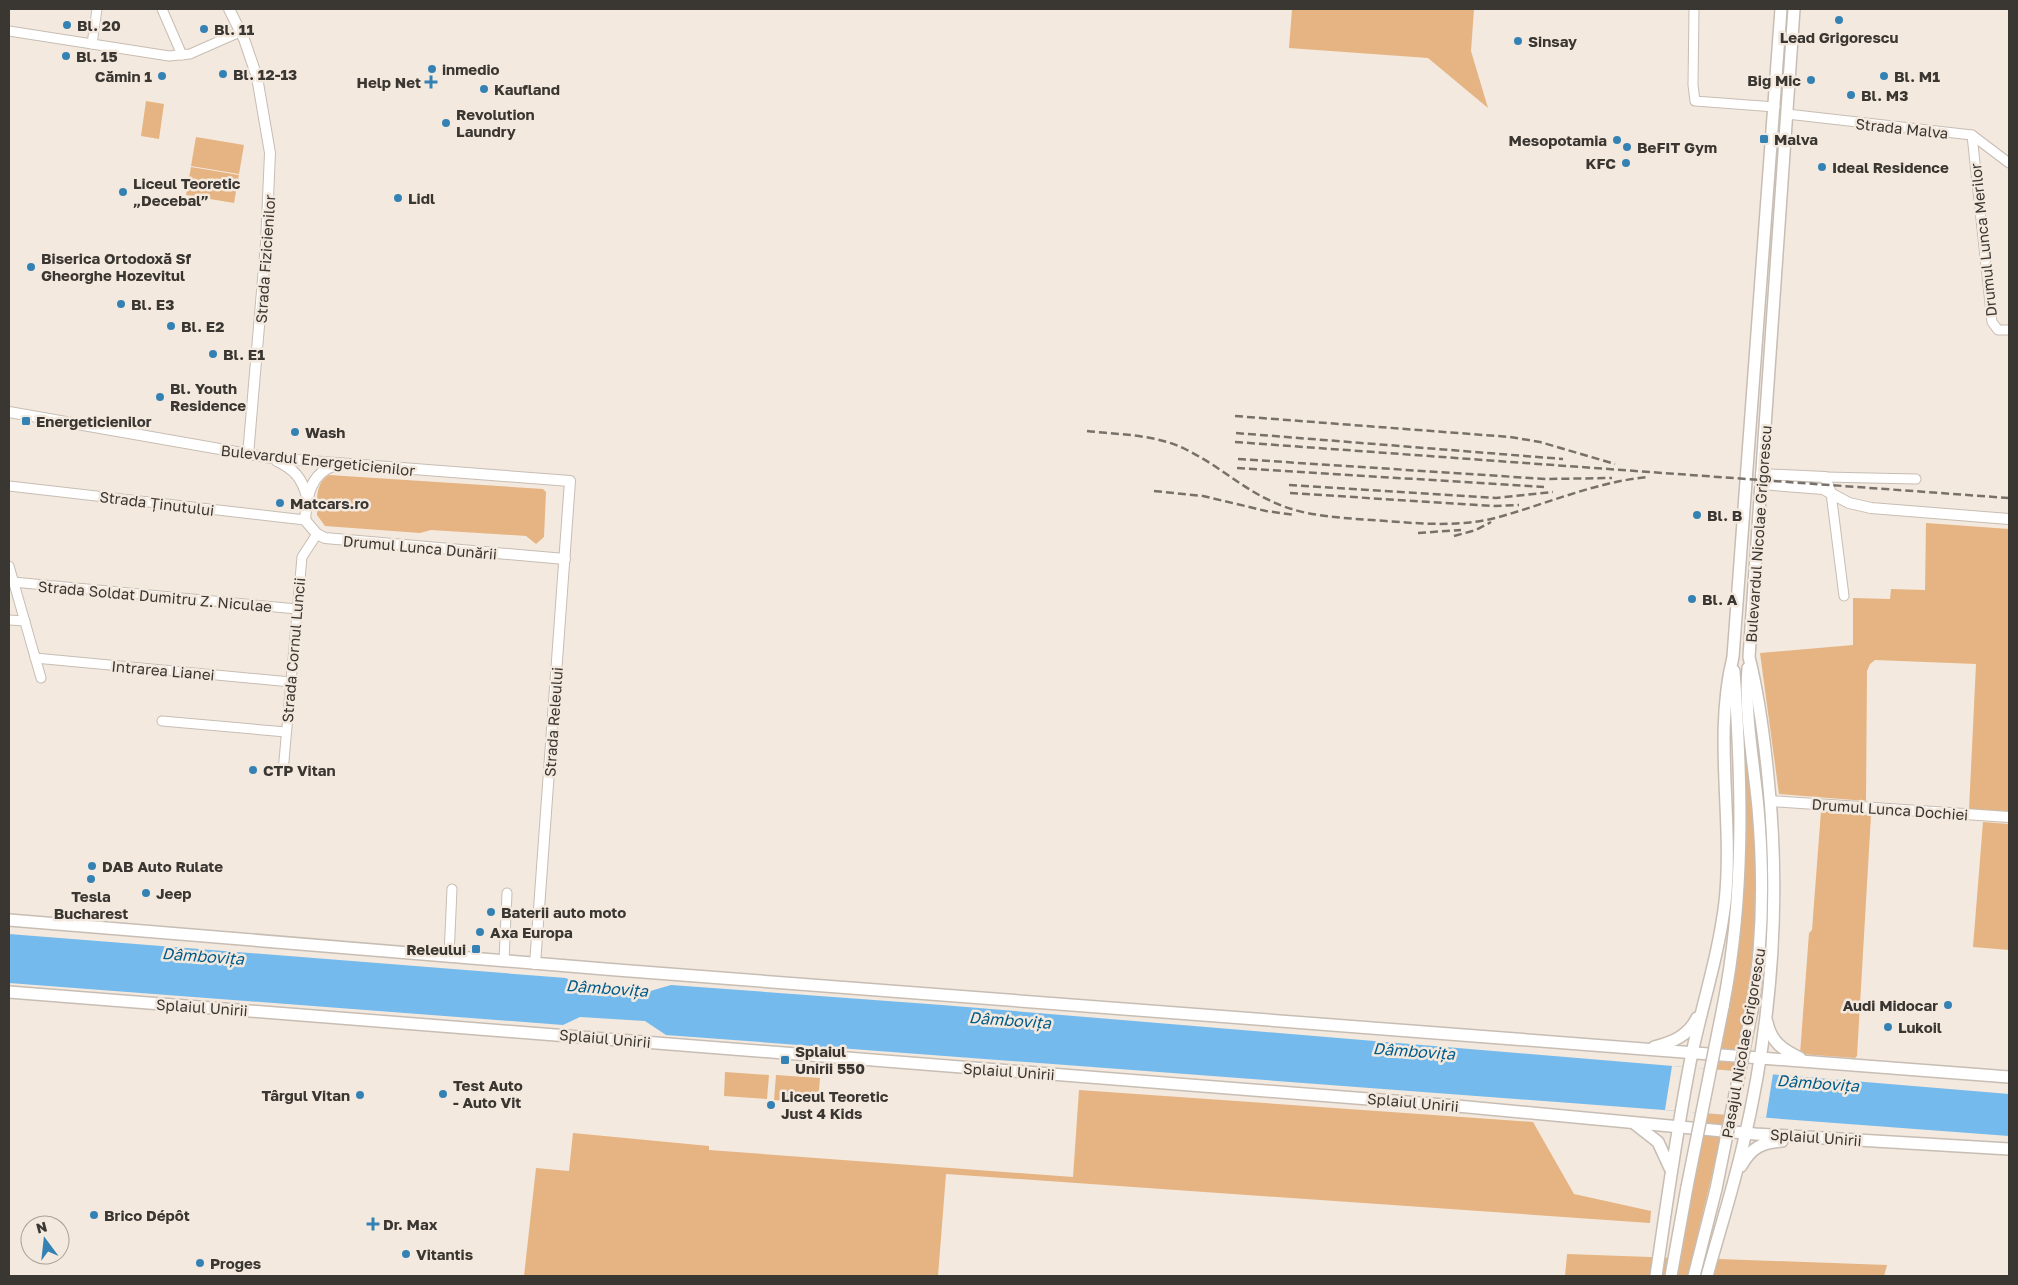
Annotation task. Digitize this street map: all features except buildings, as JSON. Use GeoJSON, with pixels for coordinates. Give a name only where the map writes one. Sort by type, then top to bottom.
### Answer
{"type":"FeatureCollection","features":[{"type":"Feature","properties":{"kind":"main road","name":"Bulevardul Nicolae Grigorescu"},"geometry":{"type":"LineString","coordinates":[[1656,1276],[1678,1127],[1693,1052],[1718,947],[1726,887],[1728,837],[1724,718],[1733,657],[1782,9]]}},
{"type":"Feature","properties":{"kind":"main road","name":"Bulevardul Nicolae Grigorescu"},"geometry":{"type":"LineString","coordinates":[[1735,1177],[1746,1133],[1760,1058],[1766,1017],[1775,918],[1770,801],[1759,702],[1749,657],[1794,9]]}},
{"type":"Feature","properties":{"kind":"main road"},"geometry":{"type":"LineString","coordinates":[[1774,107],[1787,114]]}},
{"type":"Feature","properties":{"kind":"main road","name":"Pasajul Nicolae Grigorescu"},"geometry":{"type":"LineString","coordinates":[[1671,1276],[1735,937],[1740,871],[1733,657]]}},
{"type":"Feature","properties":{"kind":"main road","name":"Pasajul Nicolae Grigorescu"},"geometry":{"type":"LineString","coordinates":[[1694,1276],[1716,1189],[1752,1010],[1760,954],[1762,889],[1759,818],[1748,694],[1749,657]]}},
{"type":"Feature","properties":{"kind":"main road"},"geometry":{"type":"LineString","coordinates":[[9,920],[536,964],[2009,1077]]}},
{"type":"Feature","properties":{"kind":"main road","name":"Splaiul Unirii"},"geometry":{"type":"LineString","coordinates":[[9,992],[1447,1105],[1746,1133],[2009,1150]]}},
{"type":"Feature","properties":{"kind":"main road"},"geometry":{"type":"LineString","coordinates":[[1647,1049],[1668,1043],[1687,1033],[1705,1003]]}},
{"type":"Feature","properties":{"kind":"main road"},"geometry":{"type":"LineString","coordinates":[[1766,1017],[1775,1042],[1785,1051],[1806,1061]]}},
{"type":"Feature","properties":{"kind":"main road"},"geometry":{"type":"LineString","coordinates":[[1633,1122],[1658,1142],[1671,1172]]}},
{"type":"Feature","properties":{"kind":"main road"},"geometry":{"type":"LineString","coordinates":[[1707,1276],[1735,1177],[1749,1154],[1758,1146],[1774,1141],[1811,1137]]}},
{"type":"Feature","properties":{"kind":"street"},"geometry":{"type":"LineString","coordinates":[[92,44],[97,9]]}},
{"type":"Feature","properties":{"kind":"street"},"geometry":{"type":"LineString","coordinates":[[162,9],[186,54]]}},
{"type":"Feature","properties":{"kind":"street","name":"Strada Fizicienilor"},"geometry":{"type":"LineString","coordinates":[[229,9],[240,32],[260,91],[266,101],[273,144],[270,153],[265,263],[248,455]]}},
{"type":"Feature","properties":{"kind":"street"},"geometry":{"type":"LineString","coordinates":[[1694,9],[1693,78],[1695,101],[1774,107]]}},
{"type":"Feature","properties":{"kind":"street"},"geometry":{"type":"LineString","coordinates":[[9,32],[169,56],[186,54],[240,32]]}},
{"type":"Feature","properties":{"kind":"street","name":"Strada Malva"},"geometry":{"type":"LineString","coordinates":[[1787,114],[1972,135]]}},
{"type":"Feature","properties":{"kind":"street"},"geometry":{"type":"LineString","coordinates":[[1972,135],[2009,163]]}},
{"type":"Feature","properties":{"kind":"street","name":"Drumul Lunca Merilor"},"geometry":{"type":"LineString","coordinates":[[1972,135],[1992,322],[1998,330],[2009,330]]}},
{"type":"Feature","properties":{"kind":"street","name":"Bulevardul Energeticienilor"},"geometry":{"type":"LineString","coordinates":[[9,412],[271,458],[570,481]]}},
{"type":"Feature","properties":{"kind":"street"},"geometry":{"type":"LineString","coordinates":[[271,458],[294,471],[304,486],[307,497],[305,520],[318,534]]}},
{"type":"Feature","properties":{"kind":"street"},"geometry":{"type":"LineString","coordinates":[[307,497],[317,477],[329,468],[341,464]]}},
{"type":"Feature","properties":{"kind":"street"},"geometry":{"type":"LineString","coordinates":[[1825,477],[1831,494],[1844,596]]}},
{"type":"Feature","properties":{"kind":"street"},"geometry":{"type":"LineString","coordinates":[[1761,479],[1825,477],[1916,480]]}},
{"type":"Feature","properties":{"kind":"street"},"geometry":{"type":"LineString","coordinates":[[1761,479],[1814,488],[1849,503],[1870,508],[2009,519]]}},
{"type":"Feature","properties":{"kind":"street","name":"Strada Releului"},"geometry":{"type":"LineString","coordinates":[[536,964],[570,481]]}},
{"type":"Feature","properties":{"kind":"street","name":"Strada Ținutului"},"geometry":{"type":"LineString","coordinates":[[9,486],[305,520]]}},
{"type":"Feature","properties":{"kind":"street","name":"Drumul Lunca Dunării"},"geometry":{"type":"LineString","coordinates":[[318,534],[334,540],[564,560]]}},
{"type":"Feature","properties":{"kind":"street","name":"Strada Cornul Luncii"},"geometry":{"type":"LineString","coordinates":[[282,772],[302,557],[318,534]]}},
{"type":"Feature","properties":{"kind":"street"},"geometry":{"type":"LineString","coordinates":[[9,566],[13,582],[13,595],[24,621],[41,678]]}},
{"type":"Feature","properties":{"kind":"street","name":"Strada Soldat Dumitru Z. Niculae"},"geometry":{"type":"LineString","coordinates":[[13,582],[297,609]]}},
{"type":"Feature","properties":{"kind":"street"},"geometry":{"type":"LineString","coordinates":[[9,620],[24,621]]}},
{"type":"Feature","properties":{"kind":"street","name":"Intrarea Lianei"},"geometry":{"type":"LineString","coordinates":[[36,658],[291,682]]}},
{"type":"Feature","properties":{"kind":"street"},"geometry":{"type":"LineString","coordinates":[[162,722],[286,732]]}},
{"type":"Feature","properties":{"kind":"street","name":"Drumul Lunca Dochiei"},"geometry":{"type":"LineString","coordinates":[[1770,801],[2009,817]]}},
{"type":"Feature","properties":{"kind":"street"},"geometry":{"type":"LineString","coordinates":[[448,956],[452,889]]}},
{"type":"Feature","properties":{"kind":"street"},"geometry":{"type":"LineString","coordinates":[[504,961],[507,893]]}},
{"type":"Feature","properties":{"kind":"shaded area"},"geometry":{"type":"Polygon","coordinates":[[[1292,9],[1474,9],[1471,51],[1488,108],[1428,58],[1289,48],[1292,9]]]}},
{"type":"Feature","properties":{"kind":"shaded area"},"geometry":{"type":"Polygon","coordinates":[[[146,101],[164,104],[159,139],[141,136],[146,101]]]}},
{"type":"Feature","properties":{"kind":"shaded area"},"geometry":{"type":"Polygon","coordinates":[[[196,137],[244,145],[239,174],[191,166],[196,137]]]}},
{"type":"Feature","properties":{"kind":"shaded area"},"geometry":{"type":"Polygon","coordinates":[[[191,167],[239,175],[234,203],[186,195],[191,167]]]}},
{"type":"Feature","properties":{"kind":"shaded area"},"geometry":{"type":"Polygon","coordinates":[[[329,475],[543,489],[546,492],[544,537],[536,544],[526,536],[431,530],[420,533],[325,526],[317,515],[317,498],[321,483],[329,475]]]}},
{"type":"Feature","properties":{"kind":"shaded area"},"geometry":{"type":"Polygon","coordinates":[[[1926,523],[2009,529],[2009,813],[1969,810],[1976,664],[1875,660],[1870,664],[1867,671],[1866,801],[1779,794],[1760,653],[1853,645],[1853,598],[1890,599],[1891,589],[1925,590],[1926,523]]]}},
{"type":"Feature","properties":{"kind":"shaded area"},"geometry":{"type":"Polygon","coordinates":[[[1739,679],[1743,680],[1754,792],[1758,849],[1757,904],[1748,993],[1741,1038],[1723,1126],[1692,1258],[1887,1265],[1884,1276],[1565,1276],[1567,1254],[1678,1258],[1742,902],[1745,843],[1739,679]]]}},
{"type":"Feature","properties":{"kind":"shaded area"},"geometry":{"type":"Polygon","coordinates":[[[1821,811],[1871,815],[1857,1056],[1855,1058],[1800,1054],[1821,811]]]}},
{"type":"Feature","properties":{"kind":"shaded area"},"geometry":{"type":"Polygon","coordinates":[[[1983,822],[2009,824],[2009,950],[1973,947],[1983,822]]]}},
{"type":"Feature","properties":{"kind":"shaded area"},"geometry":{"type":"Polygon","coordinates":[[[725,1072],[769,1075],[767,1099],[724,1096],[725,1072]]]}},
{"type":"Feature","properties":{"kind":"shaded area"},"geometry":{"type":"Polygon","coordinates":[[[776,1075],[820,1078],[818,1103],[774,1100],[776,1075]]]}},
{"type":"Feature","properties":{"kind":"shaded area"},"geometry":{"type":"Polygon","coordinates":[[[1079,1090],[1533,1122],[1574,1194],[1651,1211],[1650,1223],[946,1174],[938,1276],[524,1276],[536,1168],[569,1171],[573,1133],[709,1146],[709,1150],[1073,1177],[1079,1090]]]}},
{"type":"Feature","properties":{"kind":"water","name":"Dâmbovița"},"geometry":{"type":"Polygon","coordinates":[[[9,934],[566,978],[582,987],[647,992],[671,985],[942,1005],[2009,1094],[2009,1136],[666,1035],[645,1021],[580,1017],[563,1025],[9,983],[9,934]]]}},
{"type":"Feature","properties":{"kind":"pier"},"geometry":{"type":"Polygon","coordinates":[[[1672,1066],[1773,1074],[1766,1118],[1665,1110],[1672,1066]]]}},
{"type":"Feature","properties":{"kind":"railway"},"geometry":{"type":"LineString","coordinates":[[1235,416],[1510,437],[1540,442],[1615,464]]}},
{"type":"Feature","properties":{"kind":"railway"},"geometry":{"type":"LineString","coordinates":[[1087,431],[1151,438],[1175,445],[1203,459],[1272,502],[1307,513],[1346,518],[1428,524],[1471,522],[1499,517],[1610,483],[1648,477]]}},
{"type":"Feature","properties":{"kind":"railway"},"geometry":{"type":"LineString","coordinates":[[1236,433],[1563,459]]}},
{"type":"Feature","properties":{"kind":"railway"},"geometry":{"type":"LineString","coordinates":[[1235,442],[2009,498]]}},
{"type":"Feature","properties":{"kind":"railway"},"geometry":{"type":"LineString","coordinates":[[1238,459],[1546,479],[1612,478]]}},
{"type":"Feature","properties":{"kind":"railway"},"geometry":{"type":"LineString","coordinates":[[1237,468],[1544,487]]}},
{"type":"Feature","properties":{"kind":"railway"},"geometry":{"type":"LineString","coordinates":[[1289,485],[1496,498],[1553,492]]}},
{"type":"Feature","properties":{"kind":"railway"},"geometry":{"type":"LineString","coordinates":[[1154,491],[1203,496],[1266,511],[1295,515]]}},
{"type":"Feature","properties":{"kind":"railway"},"geometry":{"type":"LineString","coordinates":[[1290,493],[1492,506],[1519,505]]}},
{"type":"Feature","properties":{"kind":"railway"},"geometry":{"type":"LineString","coordinates":[[1454,536],[1476,530],[1491,522]]}},
{"type":"Feature","properties":{"kind":"railway"},"geometry":{"type":"LineString","coordinates":[[1418,533],[1461,530]]}},
{"type":"Feature","properties":{"kind":"place","name":"Lead Grigorescu"},"geometry":{"type":"Point","coordinates":[1839,20]}},
{"type":"Feature","properties":{"kind":"place","name":"Bl. 20"},"geometry":{"type":"Point","coordinates":[67,25]}},
{"type":"Feature","properties":{"kind":"place","name":"Bl. 11"},"geometry":{"type":"Point","coordinates":[204,29]}},
{"type":"Feature","properties":{"kind":"place","name":"Sinsay"},"geometry":{"type":"Point","coordinates":[1518,41]}},
{"type":"Feature","properties":{"kind":"place","name":"Bl. 15"},"geometry":{"type":"Point","coordinates":[66,56]}},
{"type":"Feature","properties":{"kind":"place","name":"inmedio"},"geometry":{"type":"Point","coordinates":[432,69]}},
{"type":"Feature","properties":{"kind":"place","name":"Bl. 12-13"},"geometry":{"type":"Point","coordinates":[223,74]}},
{"type":"Feature","properties":{"kind":"place","name":"Cămin 1"},"geometry":{"type":"Point","coordinates":[162,76]}},
{"type":"Feature","properties":{"kind":"place","name":"Bl. M1"},"geometry":{"type":"Point","coordinates":[1884,76]}},
{"type":"Feature","properties":{"kind":"place","name":"Big Mic"},"geometry":{"type":"Point","coordinates":[1811,80]}},
{"type":"Feature","properties":{"kind":"place","name":"Help Net"},"geometry":{"type":"Point","coordinates":[431,82]}},
{"type":"Feature","properties":{"kind":"place","name":"Kaufland"},"geometry":{"type":"Point","coordinates":[484,89]}},
{"type":"Feature","properties":{"kind":"place","name":"Bl. M3"},"geometry":{"type":"Point","coordinates":[1851,95]}},
{"type":"Feature","properties":{"kind":"place","name":"Revolution Laundry"},"geometry":{"type":"Point","coordinates":[446,123]}},
{"type":"Feature","properties":{"kind":"place","name":"Malva"},"geometry":{"type":"Point","coordinates":[1764,139]}},
{"type":"Feature","properties":{"kind":"place","name":"Mesopotamia"},"geometry":{"type":"Point","coordinates":[1617,140]}},
{"type":"Feature","properties":{"kind":"place","name":"BeFIT Gym"},"geometry":{"type":"Point","coordinates":[1627,147]}},
{"type":"Feature","properties":{"kind":"place","name":"KFC"},"geometry":{"type":"Point","coordinates":[1626,163]}},
{"type":"Feature","properties":{"kind":"place","name":"Ideal Residence"},"geometry":{"type":"Point","coordinates":[1822,167]}},
{"type":"Feature","properties":{"kind":"place","name":"Liceul Teoretic „Decebal”"},"geometry":{"type":"Point","coordinates":[123,192]}},
{"type":"Feature","properties":{"kind":"place","name":"Lidl"},"geometry":{"type":"Point","coordinates":[398,198]}},
{"type":"Feature","properties":{"kind":"place","name":"Biserica Ortodoxă Sf Gheorghe Hozevitul"},"geometry":{"type":"Point","coordinates":[31,267]}},
{"type":"Feature","properties":{"kind":"place","name":"Bl. E3"},"geometry":{"type":"Point","coordinates":[121,304]}},
{"type":"Feature","properties":{"kind":"place","name":"Bl. E2"},"geometry":{"type":"Point","coordinates":[171,326]}},
{"type":"Feature","properties":{"kind":"place","name":"Bl. E1"},"geometry":{"type":"Point","coordinates":[213,354]}},
{"type":"Feature","properties":{"kind":"place","name":"Bl. Youth Residence"},"geometry":{"type":"Point","coordinates":[160,397]}},
{"type":"Feature","properties":{"kind":"place","name":"Energeticienilor"},"geometry":{"type":"Point","coordinates":[26,421]}},
{"type":"Feature","properties":{"kind":"place","name":"Wash"},"geometry":{"type":"Point","coordinates":[295,432]}},
{"type":"Feature","properties":{"kind":"place","name":"Matcars.ro"},"geometry":{"type":"Point","coordinates":[280,503]}},
{"type":"Feature","properties":{"kind":"place","name":"Bl. B"},"geometry":{"type":"Point","coordinates":[1697,515]}},
{"type":"Feature","properties":{"kind":"place","name":"Bl. A"},"geometry":{"type":"Point","coordinates":[1692,599]}},
{"type":"Feature","properties":{"kind":"place","name":"CTP Vitan"},"geometry":{"type":"Point","coordinates":[253,770]}},
{"type":"Feature","properties":{"kind":"place","name":"DAB Auto Rulate"},"geometry":{"type":"Point","coordinates":[92,866]}},
{"type":"Feature","properties":{"kind":"place","name":"Tesla Bucharest"},"geometry":{"type":"Point","coordinates":[91,879]}},
{"type":"Feature","properties":{"kind":"place","name":"Jeep"},"geometry":{"type":"Point","coordinates":[146,893]}},
{"type":"Feature","properties":{"kind":"place","name":"Baterii auto moto"},"geometry":{"type":"Point","coordinates":[491,912]}},
{"type":"Feature","properties":{"kind":"place","name":"Axa Europa"},"geometry":{"type":"Point","coordinates":[480,932]}},
{"type":"Feature","properties":{"kind":"place","name":"Releului"},"geometry":{"type":"Point","coordinates":[476,949]}},
{"type":"Feature","properties":{"kind":"place","name":"Audi Midocar"},"geometry":{"type":"Point","coordinates":[1948,1005]}},
{"type":"Feature","properties":{"kind":"place","name":"Lukoil"},"geometry":{"type":"Point","coordinates":[1888,1027]}},
{"type":"Feature","properties":{"kind":"place","name":"Splaiul Unirii 550"},"geometry":{"type":"Point","coordinates":[785,1060]}},
{"type":"Feature","properties":{"kind":"place","name":"Test Auto - Auto Vit"},"geometry":{"type":"Point","coordinates":[443,1094]}},
{"type":"Feature","properties":{"kind":"place","name":"Târgul Vitan"},"geometry":{"type":"Point","coordinates":[360,1095]}},
{"type":"Feature","properties":{"kind":"place","name":"Liceul Teoretic Just 4 Kids"},"geometry":{"type":"Point","coordinates":[771,1105]}},
{"type":"Feature","properties":{"kind":"place","name":"Brico Dépôt"},"geometry":{"type":"Point","coordinates":[94,1215]}},
{"type":"Feature","properties":{"kind":"place","name":"Dr. Max"},"geometry":{"type":"Point","coordinates":[373,1224]}},
{"type":"Feature","properties":{"kind":"place","name":"Vitantis"},"geometry":{"type":"Point","coordinates":[406,1254]}},
{"type":"Feature","properties":{"kind":"place","name":"Proges"},"geometry":{"type":"Point","coordinates":[200,1263]}}]}
